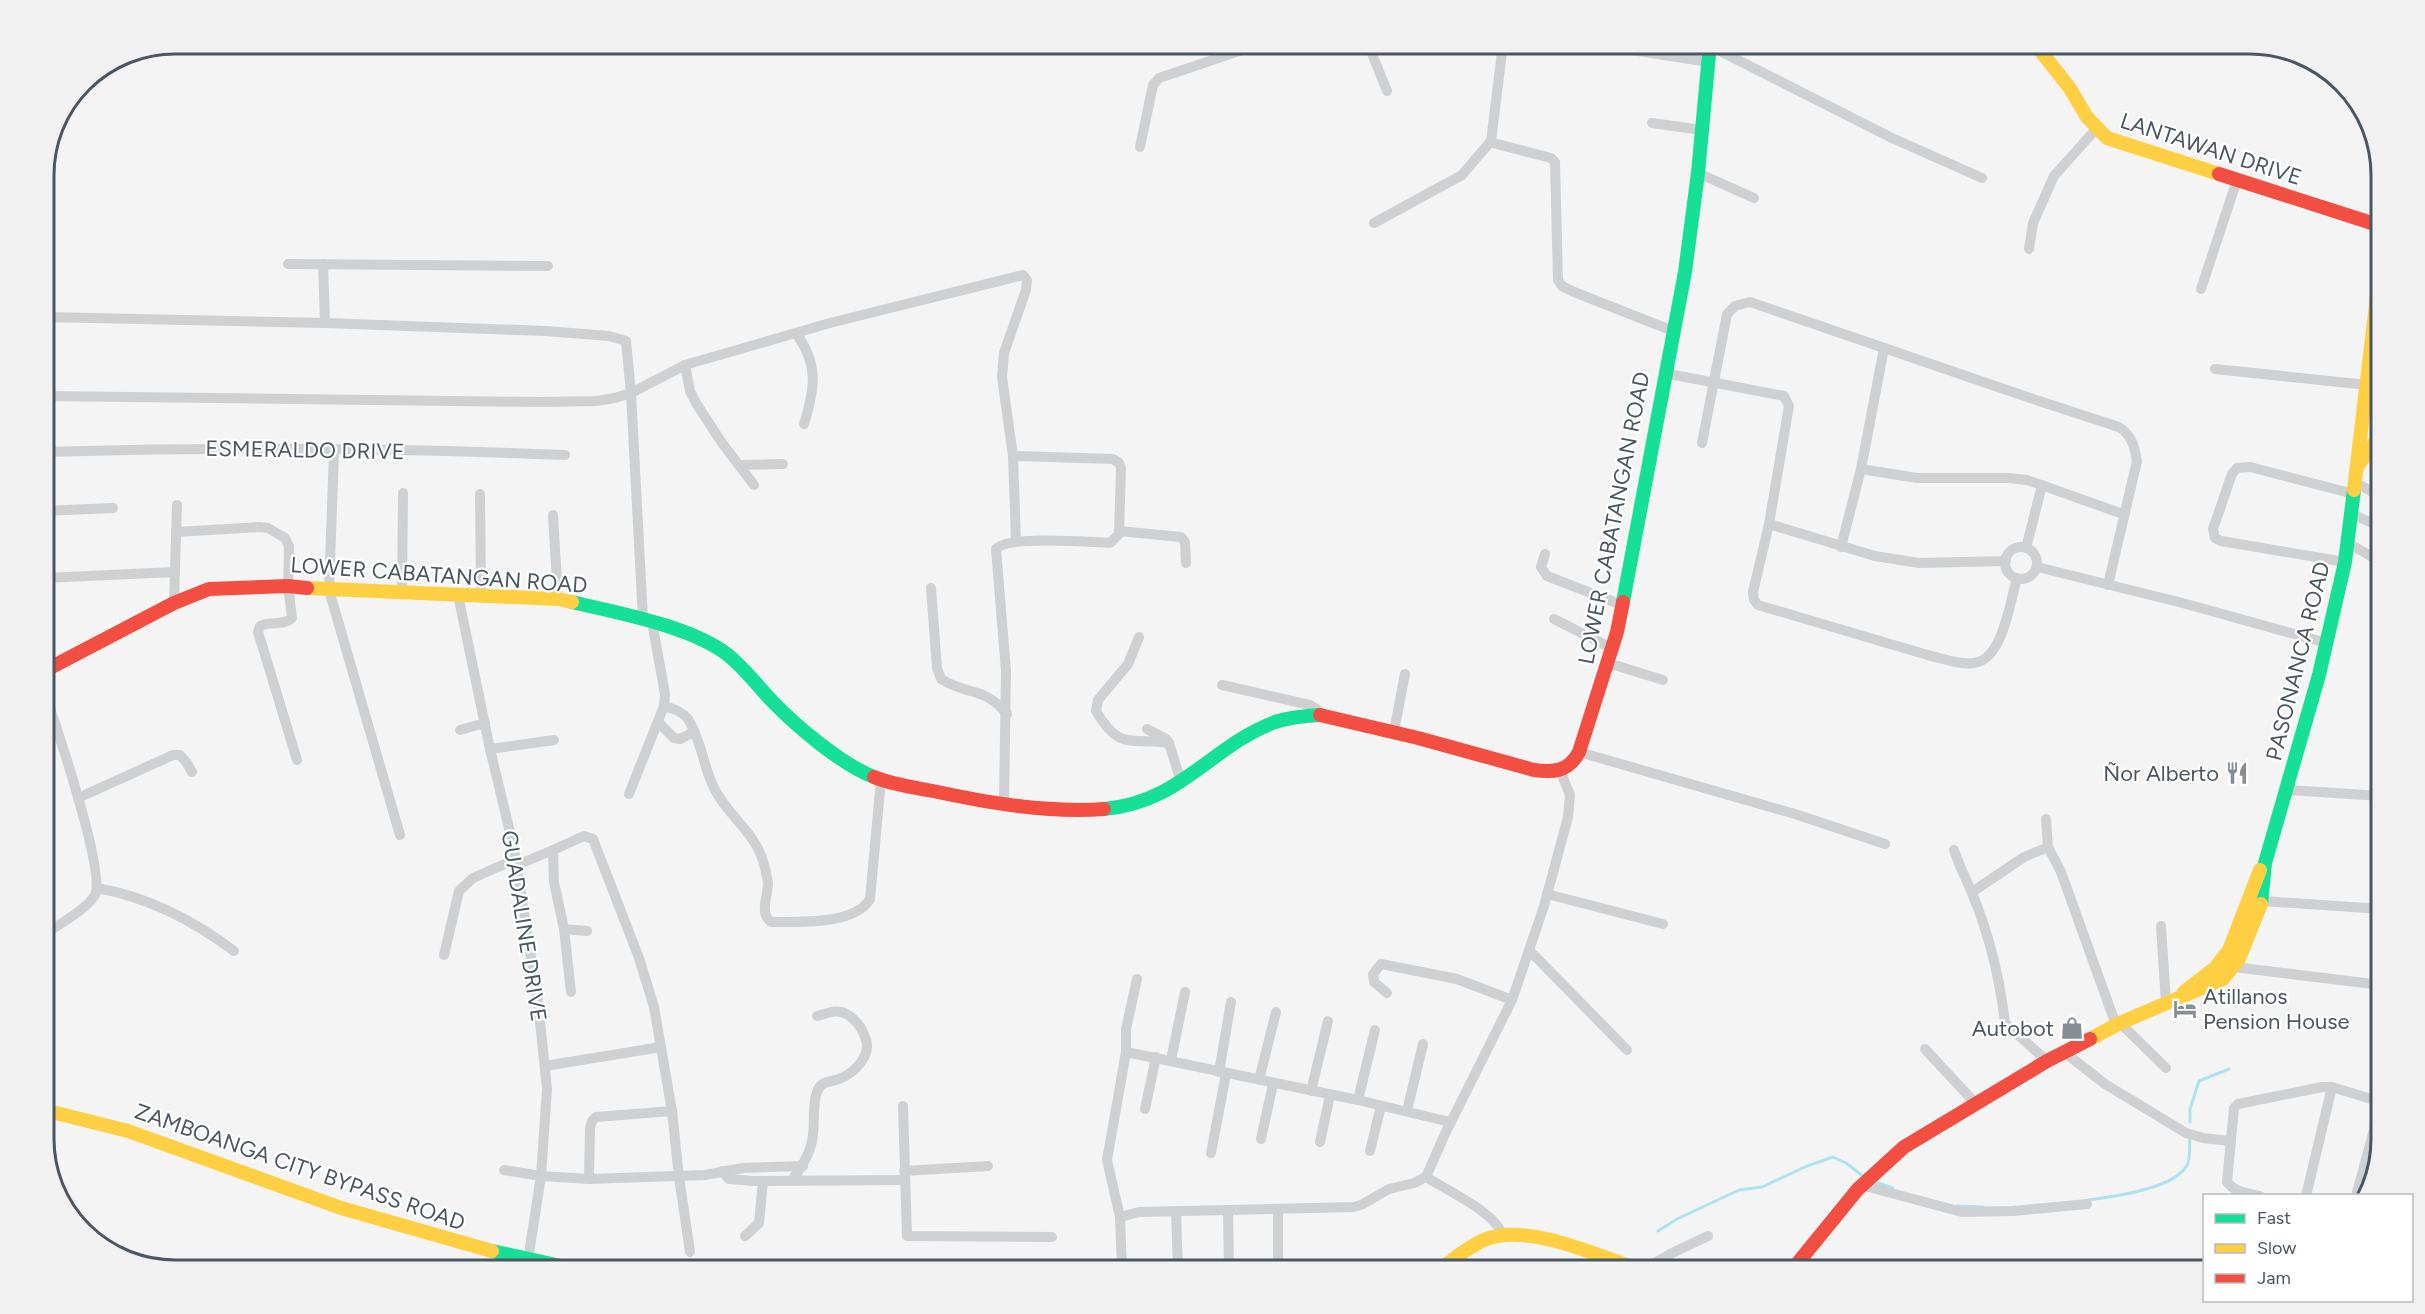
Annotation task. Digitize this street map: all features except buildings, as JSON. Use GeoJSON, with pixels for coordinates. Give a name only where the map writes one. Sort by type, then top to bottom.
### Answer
{"type":"FeatureCollection","features":[{"type":"Feature","properties":{"kind":"street"},"geometry":{"type":"LineString","coordinates":[[1140,147],[1153,85],[1159,78],[1230,54]]}},
{"type":"Feature","properties":{"kind":"street"},"geometry":{"type":"LineString","coordinates":[[1372,54],[1387,91]]}},
{"type":"Feature","properties":{"kind":"street"},"geometry":{"type":"LineString","coordinates":[[1374,222],[1462,175],[1491,141],[1502,54]]}},
{"type":"Feature","properties":{"kind":"street"},"geometry":{"type":"LineString","coordinates":[[1657,54],[1709,62]]}},
{"type":"Feature","properties":{"kind":"street","name":"LOWER CABATANGAN ROAD"},"geometry":{"type":"LineString","coordinates":[[1580,752],[1613,649],[1685,272],[1698,173],[1709,54]]}},
{"type":"Feature","properties":{"kind":"street"},"geometry":{"type":"LineString","coordinates":[[1727,54],[1845,115],[1982,178]]}},
{"type":"Feature","properties":{"kind":"street","name":"LANTAWAN DRIVE"},"geometry":{"type":"LineString","coordinates":[[2043,54],[2069,87],[2096,129],[2107,138],[2371,223]]}},
{"type":"Feature","properties":{"kind":"street"},"geometry":{"type":"LineString","coordinates":[[1652,123],[1702,130]]}},
{"type":"Feature","properties":{"kind":"street"},"geometry":{"type":"LineString","coordinates":[[2029,249],[2033,223],[2054,176],[2096,129]]}},
{"type":"Feature","properties":{"kind":"street"},"geometry":{"type":"LineString","coordinates":[[1491,141],[1498,145],[1551,158],[1556,164],[1558,280],[1562,286],[1673,331]]}},
{"type":"Feature","properties":{"kind":"street"},"geometry":{"type":"LineString","coordinates":[[1698,173],[1754,198]]}},
{"type":"Feature","properties":{"kind":"street"},"geometry":{"type":"LineString","coordinates":[[2200,289],[2237,180]]}},
{"type":"Feature","properties":{"kind":"street"},"geometry":{"type":"LineString","coordinates":[[288,264],[548,266]]}},
{"type":"Feature","properties":{"kind":"street"},"geometry":{"type":"LineString","coordinates":[[323,264],[325,323]]}},
{"type":"Feature","properties":{"kind":"street"},"geometry":{"type":"LineString","coordinates":[[54,396],[596,401],[631,393],[685,364],[1023,274],[1027,280],[1026,290],[1004,353],[1002,377],[1013,456],[1016,541]]}},
{"type":"Feature","properties":{"kind":"street"},"geometry":{"type":"LineString","coordinates":[[1702,443],[1727,314],[1735,306],[1750,302],[2119,427],[2128,433],[2134,443],[2137,461],[2108,585]]}},
{"type":"Feature","properties":{"kind":"street"},"geometry":{"type":"LineString","coordinates":[[54,317],[325,323],[546,331],[615,337],[626,341],[647,621],[664,694],[664,706],[659,723],[629,794]]}},
{"type":"Feature","properties":{"kind":"street"},"geometry":{"type":"LineString","coordinates":[[796,333],[808,349],[813,373],[809,407],[804,424]]}},
{"type":"Feature","properties":{"kind":"street"},"geometry":{"type":"LineString","coordinates":[[1841,547],[1861,469],[1884,348]]}},
{"type":"Feature","properties":{"kind":"street","name":"PASONANCA ROAD"},"geometry":{"type":"LineString","coordinates":[[2170,1001],[2208,974],[2221,962],[2230,948],[2248,896],[2265,863],[2288,790],[2327,643],[2345,562],[2371,357]]}},
{"type":"Feature","properties":{"kind":"street"},"geometry":{"type":"LineString","coordinates":[[685,364],[690,391],[696,403],[754,485]]}},
{"type":"Feature","properties":{"kind":"street"},"geometry":{"type":"LineString","coordinates":[[2215,369],[2368,385]]}},
{"type":"Feature","properties":{"kind":"street"},"geometry":{"type":"LineString","coordinates":[[1664,373],[1784,396],[1788,400],[1789,406],[1769,524],[1753,592],[1754,600],[1758,605],[1960,663],[1976,663],[1989,655],[1998,645],[2017,578]]}},
{"type":"Feature","properties":{"kind":"street","name":"PASONANCA ROAD"},"geometry":{"type":"LineString","coordinates":[[2357,466],[2371,447]]}},
{"type":"Feature","properties":{"kind":"street","name":"ESMERALDO DRIVE"},"geometry":{"type":"LineString","coordinates":[[54,452],[165,449],[566,455]]}},
{"type":"Feature","properties":{"kind":"street"},"geometry":{"type":"LineString","coordinates":[[334,451],[329,590],[337,625],[400,835]]}},
{"type":"Feature","properties":{"kind":"street"},"geometry":{"type":"LineString","coordinates":[[1004,803],[1006,671],[994,555],[1000,545],[1016,541],[1110,543],[1116,539],[1119,531],[1121,468],[1119,462],[1113,459],[1013,456]]}},
{"type":"Feature","properties":{"kind":"street"},"geometry":{"type":"LineString","coordinates":[[739,465],[783,464]]}},
{"type":"Feature","properties":{"kind":"street"},"geometry":{"type":"LineString","coordinates":[[2345,562],[2221,542],[2215,538],[2213,529],[2232,474],[2236,468],[2250,467],[2355,488],[2371,494]]}},
{"type":"Feature","properties":{"kind":"street"},"geometry":{"type":"LineString","coordinates":[[1861,469],[1917,478],[2027,480],[2123,514]]}},
{"type":"Feature","properties":{"kind":"street"},"geometry":{"type":"LineString","coordinates":[[2026,548],[2042,485]]}},
{"type":"Feature","properties":{"kind":"street"},"geometry":{"type":"LineString","coordinates":[[402,593],[403,493]]}},
{"type":"Feature","properties":{"kind":"street"},"geometry":{"type":"LineString","coordinates":[[480,494],[482,596]]}},
{"type":"Feature","properties":{"kind":"street"},"geometry":{"type":"LineString","coordinates":[[174,603],[177,505]]}},
{"type":"Feature","properties":{"kind":"street"},"geometry":{"type":"LineString","coordinates":[[54,511],[113,508]]}},
{"type":"Feature","properties":{"kind":"street"},"geometry":{"type":"LineString","coordinates":[[2352,514],[2371,523]]}},
{"type":"Feature","properties":{"kind":"street"},"geometry":{"type":"LineString","coordinates":[[553,515],[558,599]]}},
{"type":"Feature","properties":{"kind":"street"},"geometry":{"type":"LineString","coordinates":[[1769,524],[1875,556],[1918,563],[2006,561]]}},
{"type":"Feature","properties":{"kind":"street"},"geometry":{"type":"LineString","coordinates":[[176,532],[259,527],[276,532],[285,538],[289,546],[288,586],[292,618],[288,622],[264,624],[258,628],[258,632],[297,760]]}},
{"type":"Feature","properties":{"kind":"street"},"geometry":{"type":"LineString","coordinates":[[1119,531],[1181,537],[1185,542],[1186,563]]}},
{"type":"Feature","properties":{"kind":"street"},"geometry":{"type":"LineString","coordinates":[[2348,543],[2371,556]]}},
{"type":"Feature","properties":{"kind":"street"},"geometry":{"type":"LineString","coordinates":[[2026,548],[2036,557],[2037,567],[2031,575],[2022,579],[2017,578],[2007,570],[2007,556],[2015,549],[2026,548]]}},
{"type":"Feature","properties":{"kind":"street"},"geometry":{"type":"LineString","coordinates":[[1545,554],[1541,567],[1547,576],[1622,605]]}},
{"type":"Feature","properties":{"kind":"street"},"geometry":{"type":"LineString","coordinates":[[2037,567],[2190,604],[2327,643]]}},
{"type":"Feature","properties":{"kind":"street"},"geometry":{"type":"LineString","coordinates":[[54,578],[175,572]]}},
{"type":"Feature","properties":{"kind":"street","name":"LOWER CABATANGAN ROAD"},"geometry":{"type":"LineString","coordinates":[[54,666],[174,603],[224,587],[288,586],[329,590],[558,599],[592,605],[647,621],[709,643],[728,655],[779,708],[827,748],[863,772],[881,780],[1004,803],[1080,811],[1106,810],[1148,801],[1256,732],[1278,721],[1320,715],[1394,731],[1536,769],[1560,770]]}},
{"type":"Feature","properties":{"kind":"street"},"geometry":{"type":"LineString","coordinates":[[931,588],[937,668],[940,679],[952,686],[986,695],[997,702],[1007,714]]}},
{"type":"Feature","properties":{"kind":"street","name":"GUADALINE DRIVE"},"geometry":{"type":"LineString","coordinates":[[458,595],[516,862],[538,1002],[545,1066],[547,1089],[540,1176],[528,1260]]}},
{"type":"Feature","properties":{"kind":"street"},"geometry":{"type":"LineString","coordinates":[[1554,619],[1613,649]]}},
{"type":"Feature","properties":{"kind":"street"},"geometry":{"type":"LineString","coordinates":[[1139,638],[1128,664],[1098,700],[1096,711],[1117,738],[1125,741],[1169,743]]}},
{"type":"Feature","properties":{"kind":"street"},"geometry":{"type":"LineString","coordinates":[[1608,663],[1662,680]]}},
{"type":"Feature","properties":{"kind":"street"},"geometry":{"type":"LineString","coordinates":[[1394,731],[1405,674]]}},
{"type":"Feature","properties":{"kind":"street"},"geometry":{"type":"LineString","coordinates":[[1222,685],[1310,705],[1318,710],[1320,715]]}},
{"type":"Feature","properties":{"kind":"street"},"geometry":{"type":"LineString","coordinates":[[664,706],[679,711],[687,717],[715,790],[725,806],[755,841],[768,882],[764,912],[771,922],[815,922],[839,917],[866,906],[870,899],[881,780]]}},
{"type":"Feature","properties":{"kind":"street"},"geometry":{"type":"LineString","coordinates":[[54,722],[92,852],[97,888],[91,900],[54,927]]}},
{"type":"Feature","properties":{"kind":"street"},"geometry":{"type":"LineString","coordinates":[[460,730],[485,723]]}},
{"type":"Feature","properties":{"kind":"street"},"geometry":{"type":"LineString","coordinates":[[659,723],[674,738],[680,739],[694,732]]}},
{"type":"Feature","properties":{"kind":"street"},"geometry":{"type":"LineString","coordinates":[[1147,729],[1169,743],[1181,782]]}},
{"type":"Feature","properties":{"kind":"street"},"geometry":{"type":"LineString","coordinates":[[490,749],[554,740]]}},
{"type":"Feature","properties":{"kind":"street"},"geometry":{"type":"LineString","coordinates":[[1120,1217],[1139,1212],[1353,1207],[1389,1189],[1414,1183],[1426,1177],[1450,1122],[1512,1000],[1530,951],[1570,803],[1570,795],[1560,770],[1569,765],[1580,752],[1795,813],[1885,844]]}},
{"type":"Feature","properties":{"kind":"street"},"geometry":{"type":"LineString","coordinates":[[78,798],[173,755],[180,755],[192,772]]}},
{"type":"Feature","properties":{"kind":"street"},"geometry":{"type":"LineString","coordinates":[[2288,790],[2371,795]]}},
{"type":"Feature","properties":{"kind":"street"},"geometry":{"type":"LineString","coordinates":[[2046,819],[2049,847],[2061,872],[2118,1024],[2166,1068]]}},
{"type":"Feature","properties":{"kind":"street"},"geometry":{"type":"LineString","coordinates":[[444,955],[459,891],[473,878],[553,850],[584,836],[589,836],[596,842],[654,1007],[672,1111],[690,1252]]}},
{"type":"Feature","properties":{"kind":"street"},"geometry":{"type":"LineString","coordinates":[[1972,892],[2025,857],[2049,847]]}},
{"type":"Feature","properties":{"kind":"street"},"geometry":{"type":"LineString","coordinates":[[553,850],[554,882],[564,929],[571,992]]}},
{"type":"Feature","properties":{"kind":"street"},"geometry":{"type":"LineString","coordinates":[[1954,850],[1972,892],[1989,945],[2002,999],[2005,1023],[2047,1061]]}},
{"type":"Feature","properties":{"kind":"street","name":"PASONANCA ROAD"},"geometry":{"type":"LineString","coordinates":[[1800,1260],[1842,1205],[1882,1163],[1904,1147],[2064,1052],[2118,1024],[2223,979],[2234,967],[2244,949],[2262,901],[2265,863]]}},
{"type":"Feature","properties":{"kind":"street"},"geometry":{"type":"LineString","coordinates":[[97,888],[128,894],[167,909],[192,922],[234,951]]}},
{"type":"Feature","properties":{"kind":"street"},"geometry":{"type":"LineString","coordinates":[[1547,894],[1663,924]]}},
{"type":"Feature","properties":{"kind":"street"},"geometry":{"type":"LineString","coordinates":[[2262,901],[2371,908]]}},
{"type":"Feature","properties":{"kind":"street"},"geometry":{"type":"LineString","coordinates":[[2161,926],[2170,1001]]}},
{"type":"Feature","properties":{"kind":"street"},"geometry":{"type":"LineString","coordinates":[[564,929],[587,931]]}},
{"type":"Feature","properties":{"kind":"street"},"geometry":{"type":"LineString","coordinates":[[1530,951],[1627,1050]]}},
{"type":"Feature","properties":{"kind":"street"},"geometry":{"type":"LineString","coordinates":[[1387,993],[1374,982],[1373,974],[1381,964],[1457,980],[1512,1000]]}},
{"type":"Feature","properties":{"kind":"street"},"geometry":{"type":"LineString","coordinates":[[2234,967],[2371,984]]}},
{"type":"Feature","properties":{"kind":"street"},"geometry":{"type":"LineString","coordinates":[[1122,1260],[1120,1217],[1107,1160],[1126,1052],[1126,1029],[1137,980]]}},
{"type":"Feature","properties":{"kind":"street"},"geometry":{"type":"LineString","coordinates":[[1171,1060],[1185,992]]}},
{"type":"Feature","properties":{"kind":"street"},"geometry":{"type":"LineString","coordinates":[[1211,1153],[1232,1002]]}},
{"type":"Feature","properties":{"kind":"street"},"geometry":{"type":"LineString","coordinates":[[792,1180],[803,1166],[813,1136],[814,1101],[817,1091],[826,1081],[840,1079],[858,1064],[866,1056],[868,1048],[862,1030],[847,1014],[838,1010],[817,1016]]}},
{"type":"Feature","properties":{"kind":"street"},"geometry":{"type":"LineString","coordinates":[[1259,1080],[1276,1012]]}},
{"type":"Feature","properties":{"kind":"street"},"geometry":{"type":"LineString","coordinates":[[1311,1091],[1328,1021]]}},
{"type":"Feature","properties":{"kind":"street"},"geometry":{"type":"LineString","coordinates":[[1358,1100],[1375,1030]]}},
{"type":"Feature","properties":{"kind":"street"},"geometry":{"type":"LineString","coordinates":[[1407,1112],[1423,1044]]}},
{"type":"Feature","properties":{"kind":"street"},"geometry":{"type":"LineString","coordinates":[[545,1066],[661,1047]]}},
{"type":"Feature","properties":{"kind":"street"},"geometry":{"type":"LineString","coordinates":[[1925,1049],[1976,1104]]}},
{"type":"Feature","properties":{"kind":"street"},"geometry":{"type":"LineString","coordinates":[[1126,1052],[1358,1100],[1450,1122]]}},
{"type":"Feature","properties":{"kind":"street"},"geometry":{"type":"LineString","coordinates":[[2064,1052],[2105,1084],[2186,1133],[2203,1138],[2230,1141]]}},
{"type":"Feature","properties":{"kind":"street"},"geometry":{"type":"LineString","coordinates":[[1145,1109],[1156,1057]]}},
{"type":"Feature","properties":{"kind":"street"},"geometry":{"type":"LineString","coordinates":[[1261,1139],[1273,1084]]}},
{"type":"Feature","properties":{"kind":"street"},"geometry":{"type":"LineString","coordinates":[[2250,1194],[2240,1192],[2227,1182],[2234,1108],[2238,1104],[2322,1087],[2332,1087],[2371,1099]]}},
{"type":"Feature","properties":{"kind":"street"},"geometry":{"type":"LineString","coordinates":[[2306,1194],[2332,1087]]}},
{"type":"Feature","properties":{"kind":"street"},"geometry":{"type":"LineString","coordinates":[[1320,1142],[1330,1095]]}},
{"type":"Feature","properties":{"kind":"street"},"geometry":{"type":"LineString","coordinates":[[903,1106],[904,1176],[908,1209],[907,1236],[1052,1238]]}},
{"type":"Feature","properties":{"kind":"street"},"geometry":{"type":"LineString","coordinates":[[1370,1151],[1381,1106]]}},
{"type":"Feature","properties":{"kind":"street"},"geometry":{"type":"LineString","coordinates":[[589,1179],[590,1128],[596,1117],[672,1111]]}},
{"type":"Feature","properties":{"kind":"street","name":"ZAMBOANGA CITY BYPASS ROAD"},"geometry":{"type":"LineString","coordinates":[[54,1112],[101,1122],[264,1182],[401,1227],[456,1244],[528,1260]]}},
{"type":"Feature","properties":{"kind":"street"},"geometry":{"type":"LineString","coordinates":[[2357,1194],[2371,1143]]}},
{"type":"Feature","properties":{"kind":"street"},"geometry":{"type":"LineString","coordinates":[[504,1170],[540,1176],[589,1179],[679,1177],[722,1171],[803,1166]]}},
{"type":"Feature","properties":{"kind":"street"},"geometry":{"type":"LineString","coordinates":[[722,1171],[726,1177],[733,1180],[764,1181],[904,1176],[988,1166]]}},
{"type":"Feature","properties":{"kind":"street"},"geometry":{"type":"LineString","coordinates":[[1426,1177],[1489,1216],[1500,1226],[1502,1235]]}},
{"type":"Feature","properties":{"kind":"street"},"geometry":{"type":"LineString","coordinates":[[745,1236],[759,1223],[764,1181]]}},
{"type":"Feature","properties":{"kind":"street"},"geometry":{"type":"LineString","coordinates":[[1861,1185],[1962,1212],[2013,1211],[2087,1204]]}},
{"type":"Feature","properties":{"kind":"street"},"geometry":{"type":"LineString","coordinates":[[1278,1209],[1278,1260]]}},
{"type":"Feature","properties":{"kind":"street"},"geometry":{"type":"LineString","coordinates":[[1228,1210],[1229,1260]]}},
{"type":"Feature","properties":{"kind":"street"},"geometry":{"type":"LineString","coordinates":[[1176,1212],[1178,1260]]}},
{"type":"Feature","properties":{"kind":"street"},"geometry":{"type":"LineString","coordinates":[[1454,1260],[1483,1241],[1502,1235],[1536,1238],[1590,1260]]}},
{"type":"Feature","properties":{"kind":"street"},"geometry":{"type":"LineString","coordinates":[[1659,1260],[1708,1236]]}},
{"type":"Feature","properties":{"kind":"waterway"},"geometry":{"type":"LineString","coordinates":[[2190,1122],[2190,1109],[2199,1081],[2229,1069]]}},
{"type":"Feature","properties":{"kind":"waterway"},"geometry":{"type":"LineString","coordinates":[[2088,1200],[2142,1190],[2170,1180],[2187,1165],[2190,1137]]}},
{"type":"Feature","properties":{"kind":"waterway"},"geometry":{"type":"LineString","coordinates":[[1658,1231],[1677,1219],[1739,1190],[1762,1187],[1807,1166],[1833,1157],[1846,1163],[1863,1176]]}},
{"type":"Feature","properties":{"kind":"waterway"},"geometry":{"type":"LineString","coordinates":[[1875,1182],[1893,1188]]}},
{"type":"Feature","properties":{"kind":"waterway"},"geometry":{"type":"LineString","coordinates":[[1957,1206],[1983,1207]]}},
{"type":"Feature","properties":{"kind":"traffic: fast"},"geometry":{"type":"LineString","coordinates":[[1623,602],[1685,272],[1698,173],[1709,54]]}},
{"type":"Feature","properties":{"kind":"traffic: fast"},"geometry":{"type":"LineString","coordinates":[[2261,904],[2265,863],[2319,675],[2345,562],[2354,490]]}},
{"type":"Feature","properties":{"kind":"traffic: fast"},"geometry":{"type":"LineString","coordinates":[[572,602],[675,628],[713,645],[734,660],[806,733],[848,764],[874,777]]}},
{"type":"Feature","properties":{"kind":"traffic: fast"},"geometry":{"type":"LineString","coordinates":[[1104,809],[1131,805],[1154,796],[1175,785],[1252,732],[1275,722],[1320,715]]}},
{"type":"Feature","properties":{"kind":"traffic: fast"},"geometry":{"type":"LineString","coordinates":[[492,1251],[533,1260]]}},
{"type":"Feature","properties":{"kind":"traffic: slow"},"geometry":{"type":"LineString","coordinates":[[2043,54],[2069,87],[2087,117],[2107,138],[2219,174]]}},
{"type":"Feature","properties":{"kind":"traffic: slow"},"geometry":{"type":"LineString","coordinates":[[2354,490],[2371,346]]}},
{"type":"Feature","properties":{"kind":"traffic: slow"},"geometry":{"type":"LineString","coordinates":[[2359,464],[2371,448]]}},
{"type":"Feature","properties":{"kind":"traffic: slow"},"geometry":{"type":"LineString","coordinates":[[307,588],[558,599],[572,602]]}},
{"type":"Feature","properties":{"kind":"traffic: slow"},"geometry":{"type":"LineString","coordinates":[[2184,992],[2215,968],[2229,950],[2260,870]]}},
{"type":"Feature","properties":{"kind":"traffic: slow"},"geometry":{"type":"LineString","coordinates":[[2090,1039],[2120,1023],[2223,979],[2239,959],[2261,904]]}},
{"type":"Feature","properties":{"kind":"traffic: slow"},"geometry":{"type":"LineString","coordinates":[[54,1112],[128,1131],[341,1208],[492,1251]]}},
{"type":"Feature","properties":{"kind":"traffic: slow"},"geometry":{"type":"LineString","coordinates":[[1453,1260],[1486,1239],[1503,1235],[1542,1238],[1612,1260]]}},
{"type":"Feature","properties":{"kind":"traffic: jam"},"geometry":{"type":"LineString","coordinates":[[2219,174],[2371,223]]}},
{"type":"Feature","properties":{"kind":"traffic: jam"},"geometry":{"type":"LineString","coordinates":[[54,666],[174,603],[209,589],[288,586],[307,588]]}},
{"type":"Feature","properties":{"kind":"traffic: jam"},"geometry":{"type":"LineString","coordinates":[[1320,715],[1418,738],[1534,770],[1554,771],[1566,767],[1579,752],[1617,632],[1623,602]]}},
{"type":"Feature","properties":{"kind":"traffic: jam"},"geometry":{"type":"LineString","coordinates":[[874,777],[903,786],[997,803],[1061,810],[1104,809]]}},
{"type":"Feature","properties":{"kind":"traffic: jam"},"geometry":{"type":"LineString","coordinates":[[1800,1260],[1858,1189],[1904,1147],[2047,1061],[2090,1039]]}},
{"type":"Feature","properties":{"kind":"place","name":"Ñor Alberto"},"geometry":{"type":"Point","coordinates":[2237,773]}},
{"type":"Feature","properties":{"kind":"place","name":"Atillanos Pension House"},"geometry":{"type":"Point","coordinates":[2185,1009]}},
{"type":"Feature","properties":{"kind":"place","name":"Autobot"},"geometry":{"type":"Point","coordinates":[2072,1028]}}]}
